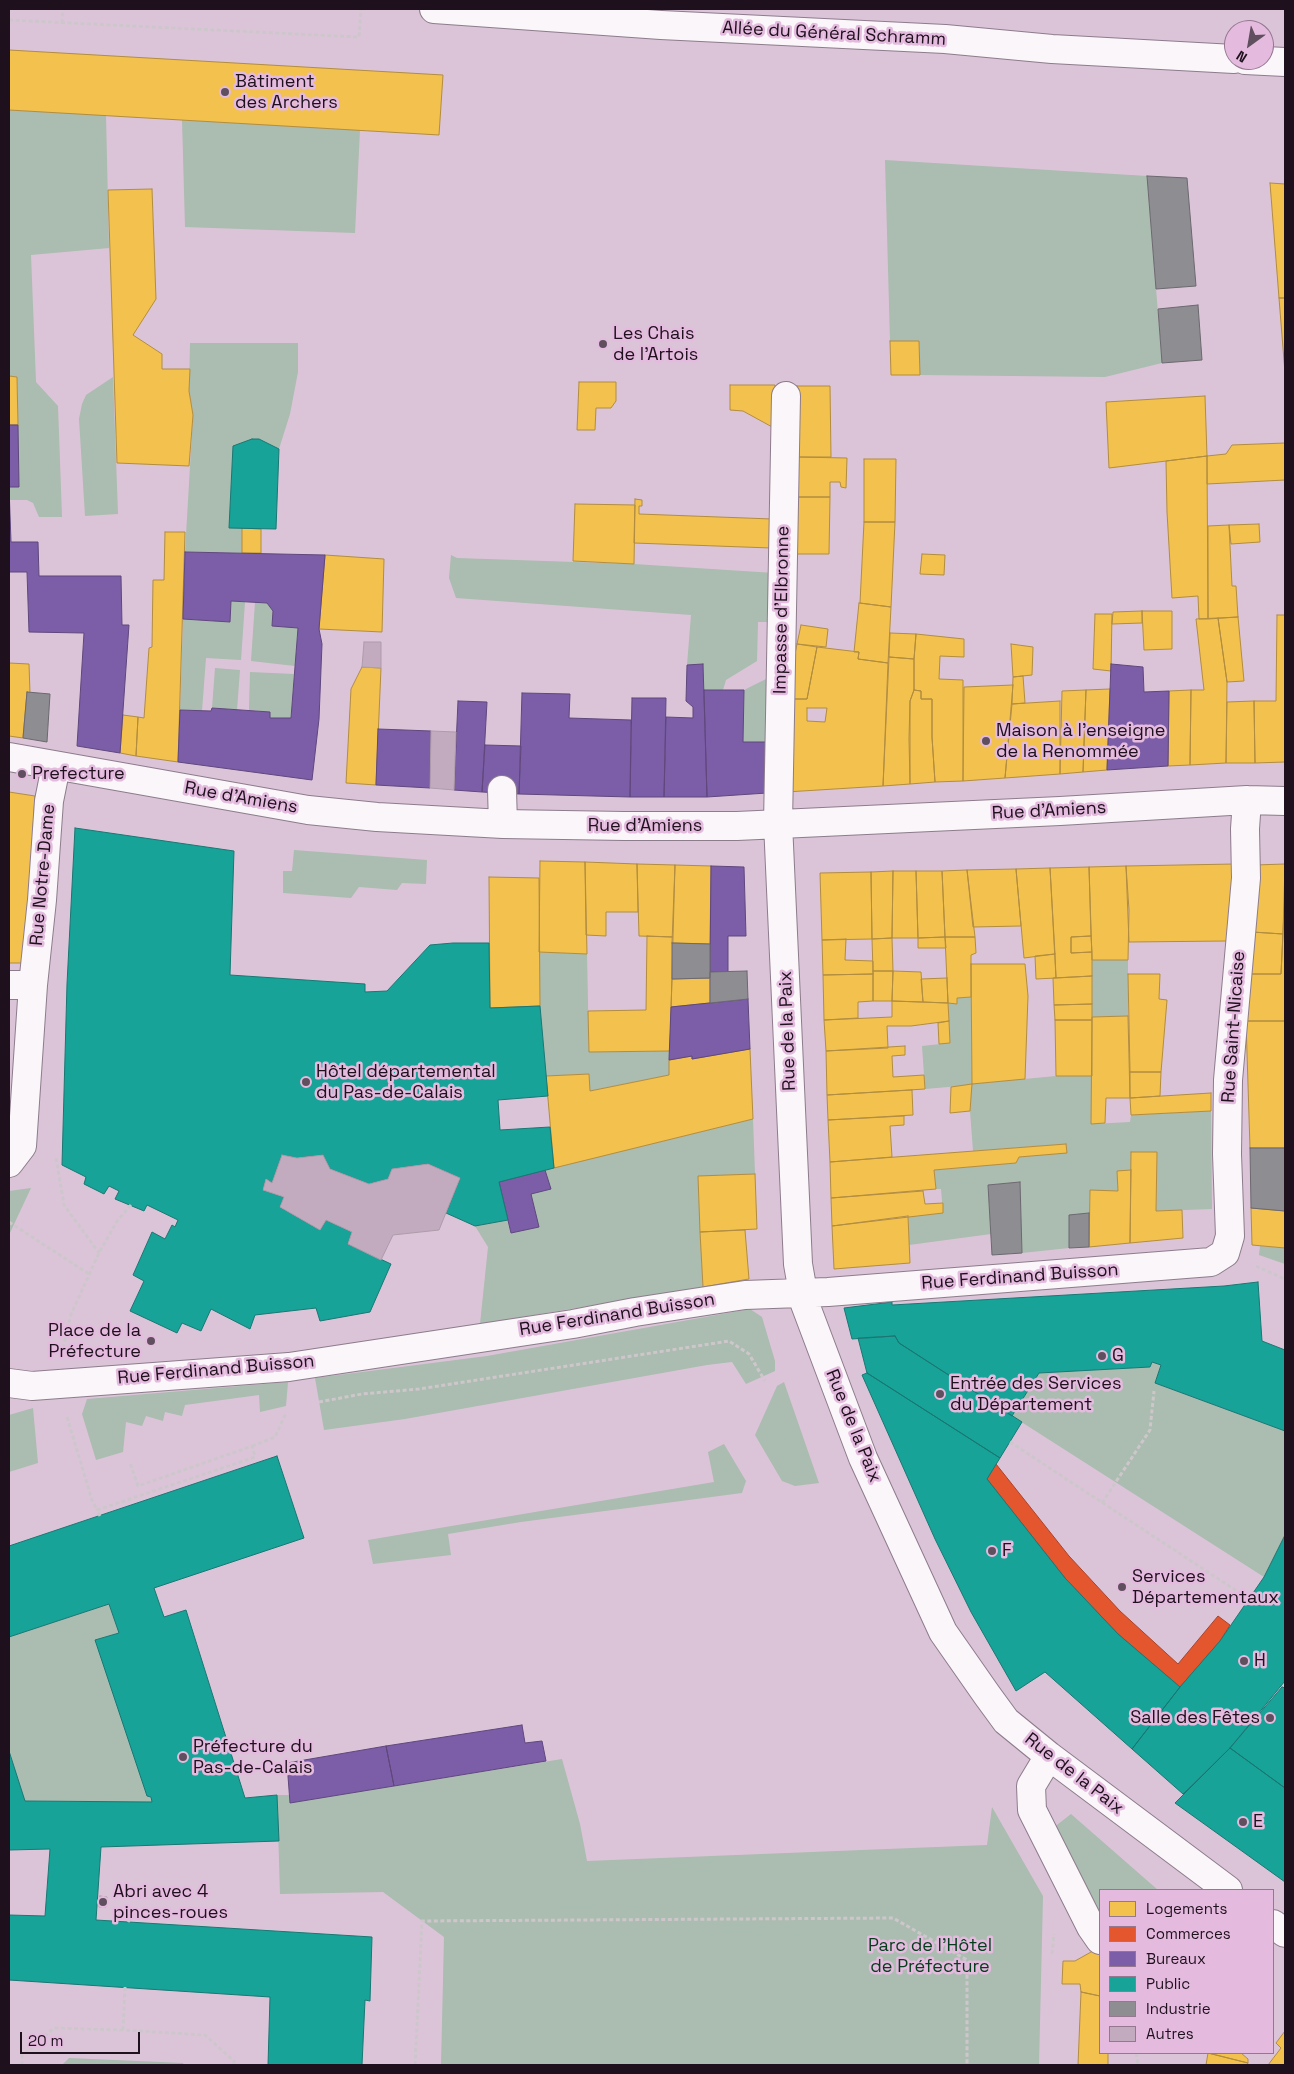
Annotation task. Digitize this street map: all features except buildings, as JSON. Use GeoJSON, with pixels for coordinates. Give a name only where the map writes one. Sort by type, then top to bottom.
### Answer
{"type":"FeatureCollection","features":[{"type":"Feature","properties":{"kind":"street","name":"Allée du Général Schramm"},"geometry":{"type":"LineString","coordinates":[[434,9],[661,25],[945,40],[1052,49],[1224,58]]}},
{"type":"Feature","properties":{"kind":"street","name":"Impasse d'Elbronne"},"geometry":{"type":"LineString","coordinates":[[778,823],[786,396]]}},
{"type":"Feature","properties":{"kind":"street","name":"Rue d'Amiens"},"geometry":{"type":"LineString","coordinates":[[9,757],[308,810],[377,817],[503,824],[643,826],[778,823],[1060,811],[1247,800],[1285,801]]}},
{"type":"Feature","properties":{"kind":"street","name":"Rue Notre-Dame"},"geometry":{"type":"LineString","coordinates":[[9,1163],[22,1146],[21,985],[42,900],[49,801],[56,766]]}},
{"type":"Feature","properties":{"kind":"street"},"geometry":{"type":"LineString","coordinates":[[502,790],[503,824]]}},
{"type":"Feature","properties":{"kind":"street","name":"Rue Saint-Nicaise"},"geometry":{"type":"LineString","coordinates":[[1225,1253],[1230,1236],[1226,1154],[1228,1080],[1246,878],[1245,829],[1247,800]]}},
{"type":"Feature","properties":{"kind":"street","name":"Rue de la Paix"},"geometry":{"type":"LineString","coordinates":[[778,823],[798,1264],[811,1322],[863,1458],[943,1632],[1006,1721],[1049,1756],[1227,1889]]}},
{"type":"Feature","properties":{"kind":"street","name":"Rue Ferdinand Buisson"},"geometry":{"type":"LineString","coordinates":[[9,1383],[32,1386],[289,1367],[564,1325],[745,1294],[828,1292],[1211,1262],[1225,1253]]}},
{"type":"Feature","properties":{"kind":"street"},"geometry":{"type":"LineString","coordinates":[[1049,1756],[1031,1786],[1032,1810],[1062,1871],[1099,1938]]}},
{"type":"Feature","properties":{"kind":"street"},"geometry":{"type":"LineString","coordinates":[[1274,1925],[1285,1933]]}},
{"type":"Feature","properties":{"kind":"path"},"geometry":{"type":"LineString","coordinates":[[62,24],[63,9]]}},
{"type":"Feature","properties":{"kind":"path"},"geometry":{"type":"LineString","coordinates":[[9,20],[359,37],[361,9]]}},
{"type":"Feature","properties":{"kind":"path"},"geometry":{"type":"LineString","coordinates":[[55,1153],[64,1205],[99,1253]]}},
{"type":"Feature","properties":{"kind":"path"},"geometry":{"type":"LineString","coordinates":[[62,1350],[72,1314],[89,1274],[117,1221],[131,1205]]}},
{"type":"Feature","properties":{"kind":"path"},"geometry":{"type":"LineString","coordinates":[[9,1222],[89,1274]]}},
{"type":"Feature","properties":{"kind":"path"},"geometry":{"type":"LineString","coordinates":[[319,1402],[362,1394],[419,1389],[729,1340],[749,1354],[764,1381]]}},
{"type":"Feature","properties":{"kind":"path"},"geometry":{"type":"LineString","coordinates":[[1102,1503],[1150,1430],[1154,1391]]}},
{"type":"Feature","properties":{"kind":"path"},"geometry":{"type":"LineString","coordinates":[[130,1463],[138,1486],[275,1438],[286,1413]]}},
{"type":"Feature","properties":{"kind":"path"},"geometry":{"type":"LineString","coordinates":[[67,1416],[92,1500],[100,1516]]}},
{"type":"Feature","properties":{"kind":"path"},"geometry":{"type":"LineString","coordinates":[[1010,1442],[1248,1599]]}},
{"type":"Feature","properties":{"kind":"path"},"geometry":{"type":"LineString","coordinates":[[97,1510],[255,1457],[252,1446]]}},
{"type":"Feature","properties":{"kind":"path"},"geometry":{"type":"LineString","coordinates":[[128,1922],[137,1908]]}},
{"type":"Feature","properties":{"kind":"path"},"geometry":{"type":"LineString","coordinates":[[415,2065],[422,1921],[894,1918],[967,1960],[967,2065]]}},
{"type":"Feature","properties":{"kind":"path"},"geometry":{"type":"LineString","coordinates":[[123,2030],[125,1987]]}},
{"type":"Feature","properties":{"kind":"path"},"geometry":{"type":"LineString","coordinates":[[22,2065],[22,2056],[54,2028],[205,2035],[234,2061],[234,2065]]}},
{"type":"Feature","properties":{"kind":"green space"},"geometry":{"type":"Polygon","coordinates":[[[9,110],[106,115],[109,248],[31,255],[36,382],[58,406],[62,517],[39,517],[33,503],[27,500],[10,500],[9,487],[19,487],[17,377],[9,376],[9,110]]]}},
{"type":"Feature","properties":{"kind":"green space"},"geometry":{"type":"Polygon","coordinates":[[[182,120],[360,130],[355,233],[185,227],[182,120]]]}},
{"type":"Feature","properties":{"kind":"green space"},"geometry":{"type":"Polygon","coordinates":[[[885,160],[1147,176],[1162,363],[1105,377],[920,375],[919,342],[890,341],[885,160]]]}},
{"type":"Feature","properties":{"kind":"green space"},"geometry":{"type":"Polygon","coordinates":[[[190,343],[298,343],[298,372],[290,414],[279,449],[259,439],[252,439],[233,447],[229,528],[242,528],[242,553],[185,552],[193,415],[189,391],[190,343]]]}},
{"type":"Feature","properties":{"kind":"green space"},"geometry":{"type":"Polygon","coordinates":[[[113,377],[118,514],[85,516],[79,419],[82,404],[86,395],[113,377]]]}},
{"type":"Feature","properties":{"kind":"green space"},"geometry":{"type":"Polygon","coordinates":[[[451,555],[457,558],[634,564],[774,573],[772,622],[758,622],[757,661],[726,680],[723,690],[704,690],[703,665],[687,665],[691,615],[456,598],[449,578],[451,555]]]}},
{"type":"Feature","properties":{"kind":"green space"},"geometry":{"type":"Polygon","coordinates":[[[231,601],[245,602],[241,660],[206,658],[202,711],[180,710],[183,619],[230,622],[231,601]]]}},
{"type":"Feature","properties":{"kind":"green space"},"geometry":{"type":"Polygon","coordinates":[[[255,602],[267,603],[273,611],[272,626],[298,628],[295,666],[251,661],[255,602]]]}},
{"type":"Feature","properties":{"kind":"green space"},"geometry":{"type":"Polygon","coordinates":[[[215,668],[240,670],[237,710],[212,708],[215,668]]]}},
{"type":"Feature","properties":{"kind":"green space"},"geometry":{"type":"Polygon","coordinates":[[[250,672],[294,674],[291,718],[270,718],[270,712],[249,710],[250,672]]]}},
{"type":"Feature","properties":{"kind":"green space"},"geometry":{"type":"Polygon","coordinates":[[[770,677],[769,742],[743,742],[744,690],[770,677]]]}},
{"type":"Feature","properties":{"kind":"green space"},"geometry":{"type":"Polygon","coordinates":[[[294,850],[427,860],[426,884],[402,883],[397,890],[359,887],[351,898],[283,893],[283,871],[292,871],[294,850]]]}},
{"type":"Feature","properties":{"kind":"green space"},"geometry":{"type":"Polygon","coordinates":[[[489,877],[539,878],[539,952],[587,954],[589,1052],[670,1051],[669,1075],[590,1091],[589,1074],[546,1076],[540,1006],[490,1008],[489,877]]]}},
{"type":"Feature","properties":{"kind":"green space"},"geometry":{"type":"Polygon","coordinates":[[[1092,960],[1128,960],[1128,1016],[1092,1017],[1092,960]]]}},
{"type":"Feature","properties":{"kind":"green space"},"geometry":{"type":"Polygon","coordinates":[[[971,997],[972,1084],[1056,1076],[1092,1076],[1092,1124],[1130,1122],[1131,1115],[1211,1111],[1212,1209],[1156,1211],[1157,1152],[1131,1170],[1117,1172],[1118,1191],[1090,1191],[1089,1213],[1069,1215],[1069,1248],[1022,1253],[1019,1182],[988,1185],[991,1234],[909,1245],[908,1216],[943,1213],[941,1189],[936,1189],[934,1170],[1016,1163],[1019,1157],[1067,1152],[1066,1144],[973,1151],[970,1111],[971,1085],[925,1089],[922,1046],[950,1043],[948,1003],[957,1004],[957,998],[971,997]]]}},
{"type":"Feature","properties":{"kind":"green space"},"geometry":{"type":"Polygon","coordinates":[[[753,1119],[755,1174],[698,1177],[703,1287],[480,1324],[488,1247],[475,1226],[508,1220],[511,1233],[538,1227],[531,1194],[550,1189],[545,1170],[753,1119]]]}},
{"type":"Feature","properties":{"kind":"green space"},"geometry":{"type":"Polygon","coordinates":[[[31,1188],[9,1235],[9,1191],[31,1188]]]}},
{"type":"Feature","properties":{"kind":"green space"},"geometry":{"type":"Polygon","coordinates":[[[1260,1246],[1285,1248],[1285,1264],[1259,1255],[1260,1246]]]}},
{"type":"Feature","properties":{"kind":"green space"},"geometry":{"type":"Polygon","coordinates":[[[750,1309],[762,1317],[775,1361],[775,1371],[746,1384],[732,1362],[405,1419],[324,1430],[315,1378],[487,1356],[750,1309]]]}},
{"type":"Feature","properties":{"kind":"green space"},"geometry":{"type":"Polygon","coordinates":[[[1152,1362],[1161,1365],[1155,1383],[1285,1431],[1285,1535],[1264,1577],[1012,1416],[1039,1373],[1150,1367],[1152,1362]]]}},
{"type":"Feature","properties":{"kind":"green space"},"geometry":{"type":"Polygon","coordinates":[[[288,1382],[286,1406],[260,1412],[259,1395],[185,1405],[182,1416],[165,1412],[163,1421],[146,1416],[142,1426],[126,1422],[123,1452],[96,1460],[82,1414],[87,1399],[288,1382]]]}},
{"type":"Feature","properties":{"kind":"green space"},"geometry":{"type":"Polygon","coordinates":[[[784,1382],[819,1483],[795,1486],[782,1481],[755,1435],[777,1386],[784,1382]]]}},
{"type":"Feature","properties":{"kind":"green space"},"geometry":{"type":"Polygon","coordinates":[[[33,1408],[38,1463],[9,1472],[9,1415],[33,1408]]]}},
{"type":"Feature","properties":{"kind":"green space"},"geometry":{"type":"Polygon","coordinates":[[[724,1444],[746,1481],[742,1493],[521,1522],[448,1534],[451,1555],[373,1564],[368,1540],[714,1482],[708,1452],[724,1444]]]}},
{"type":"Feature","properties":{"kind":"green space"},"geometry":{"type":"Polygon","coordinates":[[[109,1604],[119,1633],[95,1640],[147,1796],[151,1797],[152,1802],[25,1801],[9,1751],[9,1637],[109,1604]]]}},
{"type":"Feature","properties":{"kind":"green space","name":"Parc de l'Hôtel de Préfecture"},"geometry":{"type":"Polygon","coordinates":[[[562,1759],[580,1824],[587,1861],[987,1845],[992,1807],[1043,1896],[1039,2065],[441,2065],[444,1937],[383,1892],[280,1894],[277,1795],[289,1795],[290,1803],[562,1759]]]}},
{"type":"Feature","properties":{"kind":"green space"},"geometry":{"type":"Polygon","coordinates":[[[1071,1814],[1157,1889],[1099,1889],[1099,1920],[1044,1835],[1071,1814]]]}},
{"type":"Feature","properties":{"kind":"green space"},"geometry":{"type":"Polygon","coordinates":[[[69,2058],[183,2063],[184,2065],[62,2065],[69,2058]]]}},
{"type":"Feature","properties":{"kind":"place","name":"Bâtiment des Archers"},"geometry":{"type":"Point","coordinates":[225,92]}},
{"type":"Feature","properties":{"kind":"place","name":"Les Chais de l'Artois"},"geometry":{"type":"Point","coordinates":[603,344]}},
{"type":"Feature","properties":{"kind":"place","name":"Maison à l'enseigne de la Renommée"},"geometry":{"type":"Point","coordinates":[986,741]}},
{"type":"Feature","properties":{"kind":"place","name":"Prefecture"},"geometry":{"type":"Point","coordinates":[22,774]}},
{"type":"Feature","properties":{"kind":"place","name":"Hôtel départemental du Pas-de-Calais"},"geometry":{"type":"Point","coordinates":[306,1082]}},
{"type":"Feature","properties":{"kind":"place","name":"Place de la Préfecture"},"geometry":{"type":"Point","coordinates":[151,1341]}},
{"type":"Feature","properties":{"kind":"place","name":"G"},"geometry":{"type":"Point","coordinates":[1102,1356]}},
{"type":"Feature","properties":{"kind":"place","name":"Entrée des Services du Département"},"geometry":{"type":"Point","coordinates":[940,1394]}},
{"type":"Feature","properties":{"kind":"place","name":"F"},"geometry":{"type":"Point","coordinates":[992,1551]}},
{"type":"Feature","properties":{"kind":"place","name":"Services Départementaux"},"geometry":{"type":"Point","coordinates":[1122,1587]}},
{"type":"Feature","properties":{"kind":"place","name":"H"},"geometry":{"type":"Point","coordinates":[1244,1661]}},
{"type":"Feature","properties":{"kind":"place","name":"Salle des Fêtes"},"geometry":{"type":"Point","coordinates":[1270,1718]}},
{"type":"Feature","properties":{"kind":"place","name":"Préfecture du Pas-de-Calais"},"geometry":{"type":"Point","coordinates":[183,1757]}},
{"type":"Feature","properties":{"kind":"place","name":"E"},"geometry":{"type":"Point","coordinates":[1243,1822]}},
{"type":"Feature","properties":{"kind":"place","name":"Abri avec 4 pinces-roues"},"geometry":{"type":"Point","coordinates":[103,1902]}}]}
